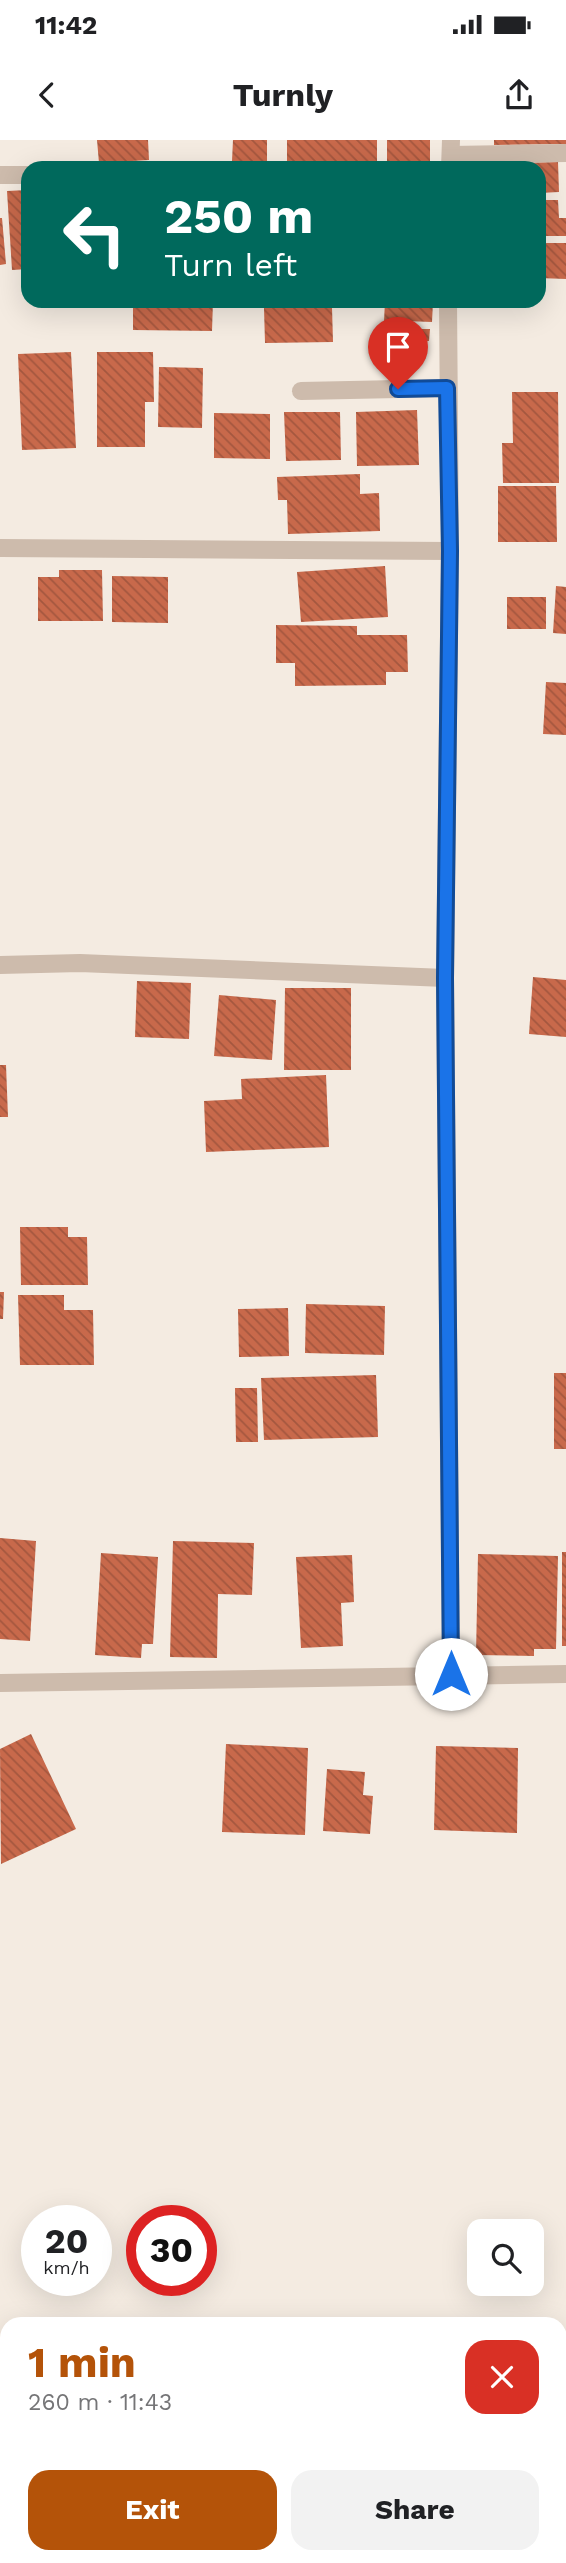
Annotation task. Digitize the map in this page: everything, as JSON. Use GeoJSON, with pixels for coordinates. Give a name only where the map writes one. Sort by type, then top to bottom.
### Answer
{"type":"FeatureCollection","features":[{"type":"Feature","properties":{"kind":"street"},"geometry":{"type":"LineString","coordinates":[[451,154],[566,153]]}},
{"type":"Feature","properties":{"kind":"street"},"geometry":{"type":"LineString","coordinates":[[0,175],[21,175]]}},
{"type":"Feature","properties":{"kind":"street"},"geometry":{"type":"LineString","coordinates":[[448,308],[450,551],[445,978],[451,1674]]}},
{"type":"Feature","properties":{"kind":"street"},"geometry":{"type":"LineString","coordinates":[[302,391],[447,388]]}},
{"type":"Feature","properties":{"kind":"street"},"geometry":{"type":"LineString","coordinates":[[0,548],[450,551]]}},
{"type":"Feature","properties":{"kind":"street"},"geometry":{"type":"LineString","coordinates":[[0,965],[80,963],[445,978]]}},
{"type":"Feature","properties":{"kind":"street"},"geometry":{"type":"LineString","coordinates":[[0,1683],[566,1674]]}},
{"type":"Feature","properties":{"kind":"building"},"geometry":{"type":"Polygon","coordinates":[[[97,140],[148,140],[149,160],[99,161],[97,140]]]}},
{"type":"Feature","properties":{"kind":"building"},"geometry":{"type":"Polygon","coordinates":[[[233,140],[267,140],[267,161],[232,161],[233,140]]]}},
{"type":"Feature","properties":{"kind":"building"},"geometry":{"type":"Polygon","coordinates":[[[287,140],[377,140],[377,161],[287,161],[287,140]]]}},
{"type":"Feature","properties":{"kind":"building"},"geometry":{"type":"Polygon","coordinates":[[[387,140],[430,140],[430,161],[387,161],[387,140]]]}},
{"type":"Feature","properties":{"kind":"building"},"geometry":{"type":"Polygon","coordinates":[[[494,140],[566,140],[566,144],[494,145],[494,140]]]}},
{"type":"Feature","properties":{"kind":"building"},"geometry":{"type":"Polygon","coordinates":[[[546,162],[558,162],[559,192],[546,193],[546,162]]]}},
{"type":"Feature","properties":{"kind":"building"},"geometry":{"type":"Polygon","coordinates":[[[21,190],[21,269],[12,270],[7,191],[21,190]]]}},
{"type":"Feature","properties":{"kind":"building"},"geometry":{"type":"Polygon","coordinates":[[[546,200],[558,200],[559,218],[566,218],[566,236],[546,236],[546,200]]]}},
{"type":"Feature","properties":{"kind":"building"},"geometry":{"type":"Polygon","coordinates":[[[0,218],[6,264],[0,265],[0,218]]]}},
{"type":"Feature","properties":{"kind":"building"},"geometry":{"type":"Polygon","coordinates":[[[546,243],[566,243],[566,279],[546,278],[546,243]]]}},
{"type":"Feature","properties":{"kind":"building"},"geometry":{"type":"Polygon","coordinates":[[[133,308],[213,308],[212,331],[133,330],[133,308]]]}},
{"type":"Feature","properties":{"kind":"building"},"geometry":{"type":"Polygon","coordinates":[[[264,308],[332,308],[333,342],[265,343],[264,308]]]}},
{"type":"Feature","properties":{"kind":"building"},"geometry":{"type":"Polygon","coordinates":[[[385,308],[433,308],[432,322],[404,321],[404,343],[383,342],[385,308]]]}},
{"type":"Feature","properties":{"kind":"building"},"geometry":{"type":"Polygon","coordinates":[[[412,329],[430,329],[429,341],[412,341],[412,329]]]}},
{"type":"Feature","properties":{"kind":"building"},"geometry":{"type":"Polygon","coordinates":[[[71,352],[76,448],[22,450],[18,354],[71,352]]]}},
{"type":"Feature","properties":{"kind":"building"},"geometry":{"type":"Polygon","coordinates":[[[97,352],[153,352],[154,402],[145,402],[145,447],[97,447],[97,352]]]}},
{"type":"Feature","properties":{"kind":"building"},"geometry":{"type":"Polygon","coordinates":[[[159,367],[203,368],[202,428],[158,427],[159,367]]]}},
{"type":"Feature","properties":{"kind":"building"},"geometry":{"type":"Polygon","coordinates":[[[512,392],[558,392],[559,483],[503,483],[502,443],[513,443],[512,392]]]}},
{"type":"Feature","properties":{"kind":"building"},"geometry":{"type":"Polygon","coordinates":[[[417,410],[419,465],[357,466],[356,412],[417,410]]]}},
{"type":"Feature","properties":{"kind":"building"},"geometry":{"type":"Polygon","coordinates":[[[284,412],[340,412],[341,460],[286,461],[284,412]]]}},
{"type":"Feature","properties":{"kind":"building"},"geometry":{"type":"Polygon","coordinates":[[[214,413],[270,414],[270,459],[214,458],[214,413]]]}},
{"type":"Feature","properties":{"kind":"building"},"geometry":{"type":"Polygon","coordinates":[[[360,474],[360,494],[379,493],[380,531],[288,534],[287,500],[278,500],[277,477],[360,474]]]}},
{"type":"Feature","properties":{"kind":"building"},"geometry":{"type":"Polygon","coordinates":[[[498,486],[556,486],[557,542],[498,542],[498,486]]]}},
{"type":"Feature","properties":{"kind":"building"},"geometry":{"type":"Polygon","coordinates":[[[385,566],[388,617],[301,622],[297,572],[385,566]]]}},
{"type":"Feature","properties":{"kind":"building"},"geometry":{"type":"Polygon","coordinates":[[[59,570],[102,570],[103,621],[38,621],[38,577],[59,577],[59,570]]]}},
{"type":"Feature","properties":{"kind":"building"},"geometry":{"type":"Polygon","coordinates":[[[112,576],[168,577],[168,623],[112,622],[112,576]]]}},
{"type":"Feature","properties":{"kind":"building"},"geometry":{"type":"Polygon","coordinates":[[[556,586],[566,587],[566,634],[553,633],[556,586]]]}},
{"type":"Feature","properties":{"kind":"building"},"geometry":{"type":"Polygon","coordinates":[[[507,597],[546,597],[546,629],[507,629],[507,597]]]}},
{"type":"Feature","properties":{"kind":"building"},"geometry":{"type":"Polygon","coordinates":[[[276,625],[357,626],[357,635],[407,635],[408,672],[386,672],[386,685],[295,686],[295,663],[276,663],[276,625]]]}},
{"type":"Feature","properties":{"kind":"building"},"geometry":{"type":"Polygon","coordinates":[[[546,682],[566,683],[566,735],[543,734],[546,682]]]}},
{"type":"Feature","properties":{"kind":"building"},"geometry":{"type":"Polygon","coordinates":[[[533,977],[566,980],[566,1037],[529,1034],[533,977]]]}},
{"type":"Feature","properties":{"kind":"building"},"geometry":{"type":"Polygon","coordinates":[[[137,981],[191,983],[189,1039],[135,1037],[137,981]]]}},
{"type":"Feature","properties":{"kind":"building"},"geometry":{"type":"Polygon","coordinates":[[[285,988],[351,988],[351,1070],[284,1070],[285,988]]]}},
{"type":"Feature","properties":{"kind":"building"},"geometry":{"type":"Polygon","coordinates":[[[219,995],[276,1000],[272,1060],[214,1056],[219,995]]]}},
{"type":"Feature","properties":{"kind":"building"},"geometry":{"type":"Polygon","coordinates":[[[0,1065],[6,1065],[8,1117],[0,1117],[0,1065]]]}},
{"type":"Feature","properties":{"kind":"building"},"geometry":{"type":"Polygon","coordinates":[[[326,1075],[329,1147],[206,1152],[204,1101],[242,1099],[241,1079],[326,1075]]]}},
{"type":"Feature","properties":{"kind":"building"},"geometry":{"type":"Polygon","coordinates":[[[20,1227],[68,1227],[68,1237],[87,1237],[88,1285],[21,1285],[20,1227]]]}},
{"type":"Feature","properties":{"kind":"building"},"geometry":{"type":"Polygon","coordinates":[[[0,1292],[4,1292],[3,1319],[0,1319],[0,1292]]]}},
{"type":"Feature","properties":{"kind":"building"},"geometry":{"type":"Polygon","coordinates":[[[18,1295],[64,1295],[64,1310],[93,1310],[94,1365],[20,1365],[18,1295]]]}},
{"type":"Feature","properties":{"kind":"building"},"geometry":{"type":"Polygon","coordinates":[[[306,1304],[385,1306],[384,1355],[305,1353],[306,1304]]]}},
{"type":"Feature","properties":{"kind":"building"},"geometry":{"type":"Polygon","coordinates":[[[288,1308],[289,1356],[239,1357],[238,1309],[288,1308]]]}},
{"type":"Feature","properties":{"kind":"building"},"geometry":{"type":"Polygon","coordinates":[[[554,1373],[566,1373],[566,1449],[554,1449],[554,1373]]]}},
{"type":"Feature","properties":{"kind":"building"},"geometry":{"type":"Polygon","coordinates":[[[376,1375],[378,1437],[264,1440],[261,1378],[376,1375]]]}},
{"type":"Feature","properties":{"kind":"building"},"geometry":{"type":"Polygon","coordinates":[[[235,1388],[257,1388],[258,1442],[236,1442],[235,1388]]]}},
{"type":"Feature","properties":{"kind":"building"},"geometry":{"type":"Polygon","coordinates":[[[0,1538],[36,1541],[30,1641],[0,1639],[0,1538]]]}},
{"type":"Feature","properties":{"kind":"building"},"geometry":{"type":"Polygon","coordinates":[[[173,1541],[254,1543],[252,1595],[218,1594],[217,1658],[170,1657],[173,1541]]]}},
{"type":"Feature","properties":{"kind":"building"},"geometry":{"type":"Polygon","coordinates":[[[562,1552],[566,1552],[566,1646],[562,1646],[562,1552]]]}},
{"type":"Feature","properties":{"kind":"building"},"geometry":{"type":"Polygon","coordinates":[[[101,1553],[158,1557],[153,1644],[142,1644],[141,1658],[95,1655],[101,1553]]]}},
{"type":"Feature","properties":{"kind":"building"},"geometry":{"type":"Polygon","coordinates":[[[478,1554],[558,1556],[556,1649],[534,1649],[534,1656],[476,1655],[478,1554]]]}},
{"type":"Feature","properties":{"kind":"building"},"geometry":{"type":"Polygon","coordinates":[[[352,1555],[354,1602],[341,1603],[343,1646],[301,1648],[296,1557],[352,1555]]]}},
{"type":"Feature","properties":{"kind":"building"},"geometry":{"type":"Polygon","coordinates":[[[31,1734],[76,1829],[1,1864],[0,1749],[31,1734]]]}},
{"type":"Feature","properties":{"kind":"building"},"geometry":{"type":"Polygon","coordinates":[[[226,1744],[308,1748],[305,1835],[222,1832],[226,1744]]]}},
{"type":"Feature","properties":{"kind":"building"},"geometry":{"type":"Polygon","coordinates":[[[436,1746],[518,1748],[517,1833],[434,1830],[436,1746]]]}},
{"type":"Feature","properties":{"kind":"building"},"geometry":{"type":"Polygon","coordinates":[[[327,1769],[365,1772],[363,1795],[373,1796],[370,1834],[323,1831],[327,1769]]]}},
{"type":"Feature","properties":{"kind":"route"},"geometry":{"type":"LineString","coordinates":[[398,389],[447,388],[450,551],[445,978],[451,1674]]}}]}
